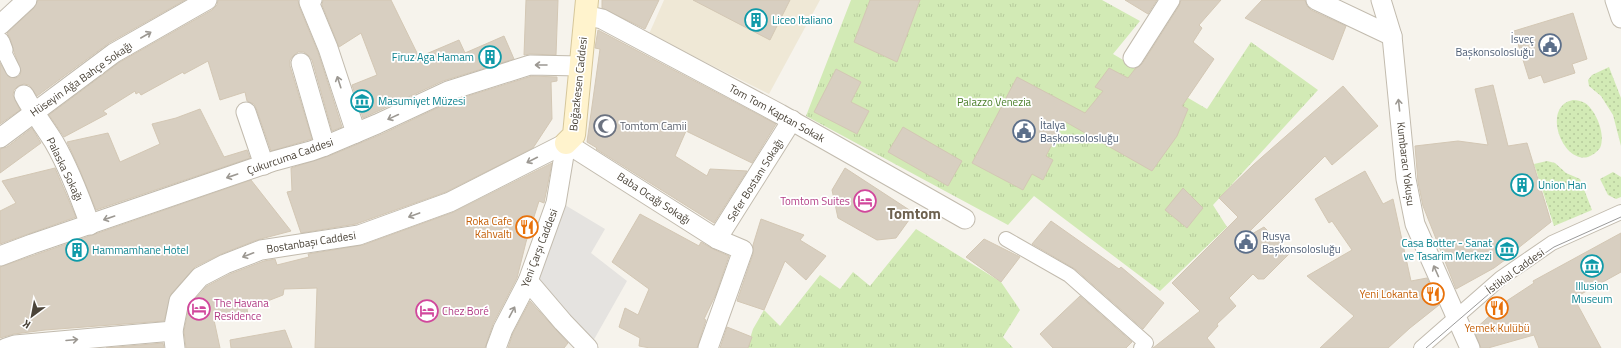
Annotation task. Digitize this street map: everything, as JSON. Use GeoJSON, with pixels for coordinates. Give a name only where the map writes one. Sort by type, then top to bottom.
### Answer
{"type":"FeatureCollection","features":[{"type":"Feature","properties":{"kind":"main road","name":"Boğazkesen Caddesi"},"geometry":{"type":"LineString","coordinates":[[566,143],[564,135],[576,66],[583,5]]}},
{"type":"Feature","properties":{"kind":"street"},"geometry":{"type":"LineString","coordinates":[[0,25],[27,0]]}},
{"type":"Feature","properties":{"kind":"street","name":"Hüseyin Ağa Bahçe Sokağı"},"geometry":{"type":"LineString","coordinates":[[0,138],[114,53],[207,0]]}},
{"type":"Feature","properties":{"kind":"street"},"geometry":{"type":"LineString","coordinates":[[312,0],[309,2],[328,48],[356,133]]}},
{"type":"Feature","properties":{"kind":"street"},"geometry":{"type":"LineString","coordinates":[[1132,58],[1170,0]]}},
{"type":"Feature","properties":{"kind":"street"},"geometry":{"type":"LineString","coordinates":[[1316,0],[1392,36]]}},
{"type":"Feature","properties":{"kind":"street","name":"Kumbaracı Yokuşu"},"geometry":{"type":"LineString","coordinates":[[1381,0],[1392,36],[1406,179],[1415,224],[1470,348]]}},
{"type":"Feature","properties":{"kind":"street"},"geometry":{"type":"LineString","coordinates":[[1615,0],[1621,18]]}},
{"type":"Feature","properties":{"kind":"street","name":"Tom Tom Kaptan Sokak"},"geometry":{"type":"LineString","coordinates":[[583,5],[602,19],[792,120],[965,219]]}},
{"type":"Feature","properties":{"kind":"street"},"geometry":{"type":"LineString","coordinates":[[2,46],[13,70]]}},
{"type":"Feature","properties":{"kind":"street"},"geometry":{"type":"LineString","coordinates":[[301,64],[325,146]]}},
{"type":"Feature","properties":{"kind":"street","name":"Çukurcuma Caddesi"},"geometry":{"type":"LineString","coordinates":[[0,256],[264,165],[325,146],[448,91],[530,65],[576,66]]}},
{"type":"Feature","properties":{"kind":"street","name":"Palaska Sokağı"},"geometry":{"type":"LineString","coordinates":[[24,95],[33,112],[54,142],[75,186],[90,225]]}},
{"type":"Feature","properties":{"kind":"street"},"geometry":{"type":"LineString","coordinates":[[246,112],[264,165]]}},
{"type":"Feature","properties":{"kind":"street","name":"Sefer Bostanı Sokağı"},"geometry":{"type":"LineString","coordinates":[[717,239],[792,120]]}},
{"type":"Feature","properties":{"kind":"street","name":"Baba Ocağı Sokağı"},"geometry":{"type":"LineString","coordinates":[[566,143],[717,239],[743,250],[708,348]]}},
{"type":"Feature","properties":{"kind":"street","name":"Yeni Çarşı Caddesi"},"geometry":{"type":"LineString","coordinates":[[496,348],[503,329],[528,282],[556,203],[566,143]]}},
{"type":"Feature","properties":{"kind":"street","name":"Bostanbaşı Caddesi"},"geometry":{"type":"LineString","coordinates":[[174,339],[179,301],[200,277],[224,264],[261,250],[359,235],[450,202],[566,143]]}},
{"type":"Feature","properties":{"kind":"street","name":"İstiklal Caddesi"},"geometry":{"type":"LineString","coordinates":[[1421,348],[1501,278],[1552,244],[1621,212]]}},
{"type":"Feature","properties":{"kind":"street"},"geometry":{"type":"LineString","coordinates":[[1006,239],[1069,275],[1144,345]]}},
{"type":"Feature","properties":{"kind":"street"},"geometry":{"type":"LineString","coordinates":[[528,282],[588,348]]}},
{"type":"Feature","properties":{"kind":"street"},"geometry":{"type":"LineString","coordinates":[[6,348],[15,345],[174,339]]}},
{"type":"Feature","properties":{"kind":"shaded area"},"geometry":{"type":"Polygon","coordinates":[[[664,0],[820,0],[769,94],[649,34],[664,0]]]}},
{"type":"Feature","properties":{"kind":"shaded area"},"geometry":{"type":"Polygon","coordinates":[[[565,205],[605,229],[591,253],[627,281],[592,343],[536,282],[565,205]]]}},
{"type":"Feature","properties":{"kind":"green space","name":"Palazzo Venezia"},"geometry":{"type":"Polygon","coordinates":[[[851,0],[1102,0],[1140,21],[1113,54],[1207,109],[1251,42],[1318,90],[1213,205],[1227,227],[1160,291],[1034,196],[1008,225],[806,116],[851,0]]]}},
{"type":"Feature","properties":{"kind":"green space"},"geometry":{"type":"Polygon","coordinates":[[[1609,67],[1621,98],[1621,146],[1613,115],[1601,96],[1589,86],[1588,80],[1592,75],[1609,67]]]}},
{"type":"Feature","properties":{"kind":"green space"},"geometry":{"type":"Polygon","coordinates":[[[1573,100],[1578,100],[1589,106],[1599,123],[1601,130],[1602,143],[1600,148],[1588,157],[1579,157],[1570,152],[1563,144],[1559,133],[1557,123],[1558,112],[1563,104],[1573,100]]]}},
{"type":"Feature","properties":{"kind":"green space"},"geometry":{"type":"Polygon","coordinates":[[[1547,161],[1555,163],[1566,173],[1580,179],[1592,210],[1554,226],[1534,164],[1547,161]]]}},
{"type":"Feature","properties":{"kind":"green space"},"geometry":{"type":"Polygon","coordinates":[[[1613,172],[1621,177],[1621,197],[1616,199],[1608,195],[1600,179],[1613,172]]]}},
{"type":"Feature","properties":{"kind":"green space"},"geometry":{"type":"Polygon","coordinates":[[[916,229],[1001,282],[1020,310],[1003,337],[1013,348],[747,348],[753,329],[764,310],[780,326],[820,275],[840,289],[853,272],[870,286],[916,229]]]}},
{"type":"Feature","properties":{"kind":"building"},"geometry":{"type":"Polygon","coordinates":[[[38,0],[185,0],[109,43],[37,96],[29,85],[24,84],[18,86],[14,90],[13,95],[20,110],[0,124],[0,63],[9,77],[16,78],[20,75],[21,71],[7,33],[34,8],[38,0]]]}},
{"type":"Feature","properties":{"kind":"building"},"geometry":{"type":"Polygon","coordinates":[[[218,0],[298,0],[299,6],[318,52],[342,127],[332,131],[312,60],[304,52],[298,52],[290,60],[290,66],[312,139],[271,151],[254,104],[247,101],[245,92],[220,100],[208,61],[184,74],[183,72],[141,95],[139,92],[136,94],[135,91],[103,111],[107,114],[64,137],[49,115],[120,62],[212,10],[217,5],[218,0]]]}},
{"type":"Feature","properties":{"kind":"building"},"geometry":{"type":"Polygon","coordinates":[[[323,0],[391,0],[419,57],[459,40],[465,53],[504,36],[514,59],[443,81],[363,118],[352,85],[377,75],[361,33],[339,47],[322,5],[323,0]]]}},
{"type":"Feature","properties":{"kind":"building"},"geometry":{"type":"Polygon","coordinates":[[[526,0],[558,0],[556,55],[524,55],[526,0]]]}},
{"type":"Feature","properties":{"kind":"building"},"geometry":{"type":"Polygon","coordinates":[[[602,0],[659,0],[645,29],[602,8],[602,0]]]}},
{"type":"Feature","properties":{"kind":"building","name":"Liceo Italiano"},"geometry":{"type":"Polygon","coordinates":[[[693,0],[790,0],[770,40],[693,0]]]}},
{"type":"Feature","properties":{"kind":"building"},"geometry":{"type":"Polygon","coordinates":[[[870,0],[920,0],[897,62],[854,42],[870,0]]]}},
{"type":"Feature","properties":{"kind":"building"},"geometry":{"type":"Polygon","coordinates":[[[1125,0],[1157,0],[1148,14],[1125,0]]]}},
{"type":"Feature","properties":{"kind":"building"},"geometry":{"type":"Polygon","coordinates":[[[1181,0],[1221,0],[1199,25],[1202,28],[1193,42],[1214,59],[1182,106],[1188,109],[1177,136],[1152,171],[1064,121],[1046,156],[1053,160],[1043,180],[1032,174],[1023,190],[972,163],[1017,77],[1085,113],[1103,91],[1095,87],[1109,68],[1128,78],[1135,69],[1142,64],[1179,6],[1181,0]]]}},
{"type":"Feature","properties":{"kind":"building"},"geometry":{"type":"Polygon","coordinates":[[[1262,0],[1305,0],[1307,6],[1311,10],[1346,26],[1333,60],[1245,18],[1262,0]]]}},
{"type":"Feature","properties":{"kind":"building","name":"İsveç Başkonsolosluğu"},"geometry":{"type":"Polygon","coordinates":[[[1573,13],[1587,59],[1572,64],[1575,73],[1544,83],[1541,75],[1529,79],[1514,31],[1573,13]]]}},
{"type":"Feature","properties":{"kind":"building"},"geometry":{"type":"Polygon","coordinates":[[[598,30],[776,124],[752,163],[686,131],[675,156],[707,176],[710,169],[747,171],[714,223],[587,142],[600,49],[595,48],[598,30]]]}},
{"type":"Feature","properties":{"kind":"building"},"geometry":{"type":"Polygon","coordinates":[[[836,69],[861,82],[851,102],[869,111],[857,134],[814,112],[836,69]]]}},
{"type":"Feature","properties":{"kind":"building"},"geometry":{"type":"Polygon","coordinates":[[[532,76],[557,77],[557,81],[551,82],[552,119],[533,148],[446,192],[356,224],[301,233],[287,192],[292,191],[291,168],[329,156],[382,134],[452,101],[532,76]]]}},
{"type":"Feature","properties":{"kind":"building"},"geometry":{"type":"Polygon","coordinates":[[[1493,85],[1508,146],[1527,143],[1551,222],[1517,249],[1517,251],[1494,268],[1456,289],[1423,206],[1418,182],[1415,146],[1458,141],[1488,145],[1475,89],[1493,85]]]}},
{"type":"Feature","properties":{"kind":"building"},"geometry":{"type":"Polygon","coordinates":[[[1343,86],[1378,126],[1332,165],[1325,156],[1244,237],[1245,238],[1264,227],[1290,253],[1264,279],[1258,279],[1253,274],[1229,298],[1236,306],[1217,324],[1218,326],[1207,338],[1215,348],[1153,348],[1200,311],[1172,283],[1238,217],[1219,198],[1253,165],[1343,86]]]}},
{"type":"Feature","properties":{"kind":"building"},"geometry":{"type":"Polygon","coordinates":[[[200,109],[224,157],[247,150],[250,158],[96,210],[67,142],[108,133],[120,162],[160,144],[152,124],[176,118],[200,109]]]}},
{"type":"Feature","properties":{"kind":"building"},"geometry":{"type":"Polygon","coordinates":[[[903,127],[962,161],[948,186],[888,152],[903,127]]]}},
{"type":"Feature","properties":{"kind":"building"},"geometry":{"type":"Polygon","coordinates":[[[32,128],[41,143],[0,173],[0,149],[7,147],[32,128]]]}},
{"type":"Feature","properties":{"kind":"building"},"geometry":{"type":"Polygon","coordinates":[[[552,163],[544,203],[539,201],[526,242],[517,278],[493,324],[485,348],[315,348],[317,288],[284,289],[283,295],[247,309],[248,314],[214,320],[220,348],[186,348],[184,331],[189,306],[207,286],[230,274],[264,261],[275,259],[277,265],[309,257],[308,254],[363,245],[454,212],[552,163]]]}},
{"type":"Feature","properties":{"kind":"building"},"geometry":{"type":"Polygon","coordinates":[[[55,168],[76,217],[0,244],[0,211],[16,203],[2,181],[55,168]]]}},
{"type":"Feature","properties":{"kind":"building","name":"Tomtom Suites"},"geometry":{"type":"Polygon","coordinates":[[[845,168],[914,213],[896,238],[877,240],[838,218],[832,190],[845,168]]]}},
{"type":"Feature","properties":{"kind":"building"},"geometry":{"type":"Polygon","coordinates":[[[1365,171],[1383,204],[1393,199],[1411,281],[1427,278],[1439,305],[1388,348],[1320,348],[1354,316],[1307,276],[1352,250],[1332,221],[1329,223],[1315,199],[1365,171]]]}},
{"type":"Feature","properties":{"kind":"building"},"geometry":{"type":"Polygon","coordinates":[[[251,180],[291,231],[257,240],[221,254],[195,267],[171,294],[164,321],[45,330],[14,334],[0,338],[0,267],[251,180]]]}},
{"type":"Feature","properties":{"kind":"building"},"geometry":{"type":"Polygon","coordinates":[[[1183,188],[1203,208],[1187,228],[1165,210],[1183,188]]]}},
{"type":"Feature","properties":{"kind":"building"},"geometry":{"type":"Polygon","coordinates":[[[640,214],[699,246],[701,242],[729,256],[716,294],[704,319],[706,320],[697,348],[650,348],[639,346],[640,338],[619,327],[625,308],[638,315],[649,289],[612,262],[640,214]]]}},
{"type":"Feature","properties":{"kind":"building"},"geometry":{"type":"Polygon","coordinates":[[[761,219],[804,235],[800,240],[826,256],[806,280],[785,261],[764,310],[737,301],[753,254],[753,245],[761,219]]]}},
{"type":"Feature","properties":{"kind":"building"},"geometry":{"type":"Polygon","coordinates":[[[1051,221],[1119,269],[1121,267],[1164,303],[1143,329],[1075,269],[1032,244],[1051,221]]]}},
{"type":"Feature","properties":{"kind":"building"},"geometry":{"type":"Polygon","coordinates":[[[1621,233],[1621,272],[1574,298],[1601,348],[1539,348],[1534,335],[1488,348],[1481,348],[1474,330],[1505,302],[1534,283],[1533,281],[1621,233]]]}},
{"type":"Feature","properties":{"kind":"building"},"geometry":{"type":"Polygon","coordinates":[[[984,239],[1020,257],[1001,282],[966,257],[984,239]]]}},
{"type":"Feature","properties":{"kind":"building"},"geometry":{"type":"Polygon","coordinates":[[[1080,296],[1132,342],[1126,348],[1053,348],[1040,334],[1080,296]]]}},
{"type":"Feature","properties":{"kind":"building"},"geometry":{"type":"Polygon","coordinates":[[[530,301],[568,343],[564,348],[508,348],[513,333],[530,301]]]}},
{"type":"Feature","properties":{"kind":"building"},"geometry":{"type":"Polygon","coordinates":[[[727,327],[752,337],[748,348],[720,348],[727,327]]]}},
{"type":"Feature","properties":{"kind":"building"},"geometry":{"type":"Polygon","coordinates":[[[285,330],[292,348],[231,348],[230,340],[285,330]]]}},
{"type":"Feature","properties":{"kind":"building"},"geometry":{"type":"Polygon","coordinates":[[[163,343],[164,348],[106,348],[163,343]]]}},
{"type":"Feature","properties":{"kind":"tram line"},"geometry":{"type":"LineString","coordinates":[[1426,348],[1504,281],[1554,247],[1621,217]]}},
{"type":"Feature","properties":{"kind":"place","name":"Liceo Italiano"},"geometry":{"type":"Point","coordinates":[756,20]}},
{"type":"Feature","properties":{"kind":"place","name":"İsveç Başkonsolosluğu"},"geometry":{"type":"Point","coordinates":[1550,45]}},
{"type":"Feature","properties":{"kind":"place","name":"Firuz Aga Hamam"},"geometry":{"type":"Point","coordinates":[490,57]}},
{"type":"Feature","properties":{"kind":"place","name":"Masumiyet Müzesi"},"geometry":{"type":"Point","coordinates":[362,101]}},
{"type":"Feature","properties":{"kind":"place","name":"Tomtom Camii"},"geometry":{"type":"Point","coordinates":[605,126]}},
{"type":"Feature","properties":{"kind":"place","name":"İtalya Başkonsolosluğu"},"geometry":{"type":"Point","coordinates":[1024,131]}},
{"type":"Feature","properties":{"kind":"place","name":"Union Han"},"geometry":{"type":"Point","coordinates":[1522,185]}},
{"type":"Feature","properties":{"kind":"place","name":"Tomtom Suites"},"geometry":{"type":"Point","coordinates":[865,201]}},
{"type":"Feature","properties":{"kind":"place","name":"Roka Cafe Kahvaltı"},"geometry":{"type":"Point","coordinates":[527,227]}},
{"type":"Feature","properties":{"kind":"place","name":"Rusya Başkonsolosluğu"},"geometry":{"type":"Point","coordinates":[1246,242]}},
{"type":"Feature","properties":{"kind":"place","name":"Casa Botter - Sanat ve Tasarim Merkezi"},"geometry":{"type":"Point","coordinates":[1507,249]}},
{"type":"Feature","properties":{"kind":"place","name":"Hammamhane Hotel"},"geometry":{"type":"Point","coordinates":[77,250]}},
{"type":"Feature","properties":{"kind":"place","name":"Illusion Museum"},"geometry":{"type":"Point","coordinates":[1592,266]}},
{"type":"Feature","properties":{"kind":"place","name":"Yeni Lokanta"},"geometry":{"type":"Point","coordinates":[1433,294]}},
{"type":"Feature","properties":{"kind":"place","name":"Yemek Kulübü"},"geometry":{"type":"Point","coordinates":[1497,308]}},
{"type":"Feature","properties":{"kind":"place","name":"The Havana Residence"},"geometry":{"type":"Point","coordinates":[199,309]}},
{"type":"Feature","properties":{"kind":"place","name":"Chez Boré"},"geometry":{"type":"Point","coordinates":[427,311]}},
{"type":"Feature","properties":{"kind":"district","name":"Tomtom"},"geometry":{"type":"Point","coordinates":[914,214]}}]}
